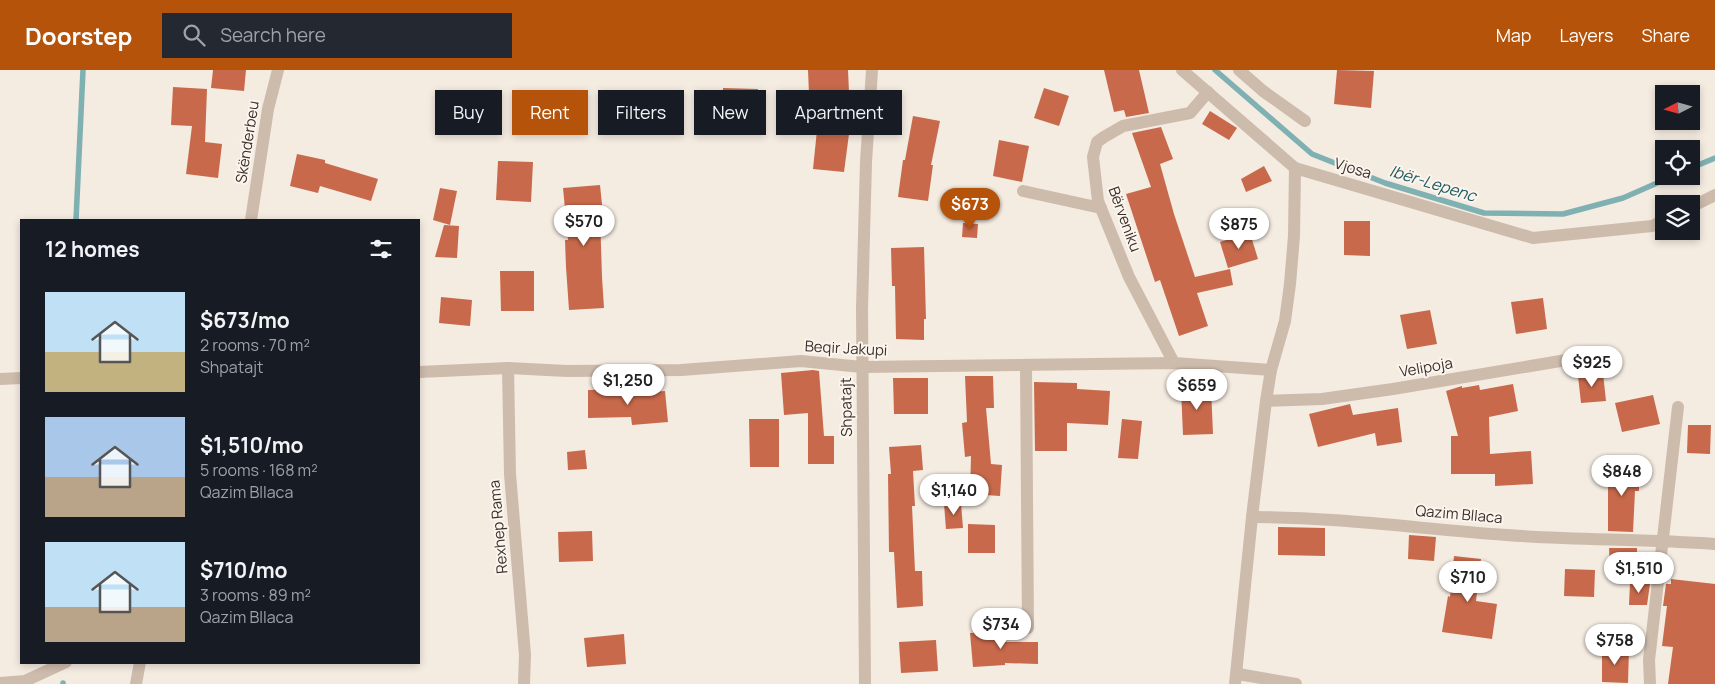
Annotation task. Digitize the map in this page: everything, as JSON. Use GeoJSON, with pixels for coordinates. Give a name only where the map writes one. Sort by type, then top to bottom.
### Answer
{"type":"FeatureCollection","features":[{"type":"Feature","properties":{"kind":"street","name":"Skënderbeu"},"geometry":{"type":"LineString","coordinates":[[251,219],[268,109],[278,70]]}},
{"type":"Feature","properties":{"kind":"street","name":"Shpatajt"},"geometry":{"type":"LineString","coordinates":[[865,684],[862,367],[866,162],[872,70]]}},
{"type":"Feature","properties":{"kind":"street","name":"Vjosa"},"geometry":{"type":"LineString","coordinates":[[1182,70],[1295,168],[1533,238],[1655,224]]}},
{"type":"Feature","properties":{"kind":"street"},"geometry":{"type":"LineString","coordinates":[[1239,70],[1263,91],[1305,121]]}},
{"type":"Feature","properties":{"kind":"street","name":"Bërveniku"},"geometry":{"type":"LineString","coordinates":[[1174,363],[1129,277],[1098,201],[1093,157],[1097,142],[1123,126],[1190,113],[1208,92]]}},
{"type":"Feature","properties":{"kind":"street"},"geometry":{"type":"LineString","coordinates":[[1295,168],[1294,236],[1290,284],[1285,321],[1271,370],[1266,401],[1238,645],[1237,679],[1296,684]]}},
{"type":"Feature","properties":{"kind":"street"},"geometry":{"type":"LineString","coordinates":[[1023,191],[1101,208]]}},
{"type":"Feature","properties":{"kind":"street"},"geometry":{"type":"LineString","coordinates":[[1700,202],[1715,195]]}},
{"type":"Feature","properties":{"kind":"street","name":"Velipoja"},"geometry":{"type":"LineString","coordinates":[[1266,401],[1322,399],[1366,393],[1590,356]]}},
{"type":"Feature","properties":{"kind":"street","name":"Beqir Jakupi"},"geometry":{"type":"LineString","coordinates":[[420,372],[508,368],[567,371],[681,370],[801,361],[862,367],[1174,363],[1271,370]]}},
{"type":"Feature","properties":{"kind":"street"},"geometry":{"type":"LineString","coordinates":[[1026,365],[1028,628]]}},
{"type":"Feature","properties":{"kind":"street","name":"Rexhep Rama"},"geometry":{"type":"LineString","coordinates":[[508,368],[510,474],[525,655],[524,684]]}},
{"type":"Feature","properties":{"kind":"street"},"geometry":{"type":"LineString","coordinates":[[0,379],[20,378]]}},
{"type":"Feature","properties":{"kind":"street"},"geometry":{"type":"LineString","coordinates":[[1650,684],[1649,660],[1678,407]]}},
{"type":"Feature","properties":{"kind":"street","name":"Qazim Bllaca"},"geometry":{"type":"LineString","coordinates":[[1252,516],[1296,517],[1506,535],[1664,540],[1715,544]]}},
{"type":"Feature","properties":{"kind":"street"},"geometry":{"type":"LineString","coordinates":[[0,683],[25,681],[62,664]]}},
{"type":"Feature","properties":{"kind":"street"},"geometry":{"type":"LineString","coordinates":[[136,684],[140,664]]}},
{"type":"Feature","properties":{"kind":"building"},"geometry":{"type":"Polygon","coordinates":[[[213,70],[246,70],[244,91],[211,88],[213,70]]]}},
{"type":"Feature","properties":{"kind":"building"},"geometry":{"type":"Polygon","coordinates":[[[808,70],[848,70],[849,90],[809,90],[808,70]]]}},
{"type":"Feature","properties":{"kind":"building"},"geometry":{"type":"Polygon","coordinates":[[[1104,70],[1139,70],[1149,113],[1126,117],[1124,110],[1114,112],[1104,70]]]}},
{"type":"Feature","properties":{"kind":"building"},"geometry":{"type":"Polygon","coordinates":[[[1337,70],[1374,71],[1371,108],[1334,104],[1337,70]]]}},
{"type":"Feature","properties":{"kind":"building"},"geometry":{"type":"Polygon","coordinates":[[[173,87],[207,89],[205,142],[222,144],[218,178],[186,174],[192,126],[171,125],[173,87]]]}},
{"type":"Feature","properties":{"kind":"building"},"geometry":{"type":"Polygon","coordinates":[[[723,88],[758,89],[758,90],[723,90],[723,88]]]}},
{"type":"Feature","properties":{"kind":"building"},"geometry":{"type":"Polygon","coordinates":[[[1044,88],[1069,96],[1059,126],[1034,118],[1044,88]]]}},
{"type":"Feature","properties":{"kind":"building"},"geometry":{"type":"Polygon","coordinates":[[[1210,111],[1237,128],[1229,140],[1202,124],[1210,111]]]}},
{"type":"Feature","properties":{"kind":"building"},"geometry":{"type":"Polygon","coordinates":[[[913,116],[940,121],[931,165],[933,165],[928,201],[898,197],[903,160],[905,160],[913,116]]]}},
{"type":"Feature","properties":{"kind":"building"},"geometry":{"type":"Polygon","coordinates":[[[1161,127],[1173,159],[1160,164],[1195,277],[1230,269],[1233,285],[1197,293],[1208,326],[1179,336],[1160,280],[1155,282],[1126,194],[1151,187],[1132,133],[1161,127]]]}},
{"type":"Feature","properties":{"kind":"building"},"geometry":{"type":"Polygon","coordinates":[[[816,135],[849,135],[844,172],[813,169],[816,135]]]}},
{"type":"Feature","properties":{"kind":"building"},"geometry":{"type":"Polygon","coordinates":[[[999,140],[1029,146],[1022,182],[993,176],[999,140]]]}},
{"type":"Feature","properties":{"kind":"building"},"geometry":{"type":"Polygon","coordinates":[[[297,154],[325,160],[325,163],[378,179],[371,201],[320,186],[318,193],[290,186],[297,154]]]}},
{"type":"Feature","properties":{"kind":"building"},"geometry":{"type":"Polygon","coordinates":[[[498,161],[533,162],[531,202],[496,200],[498,161]]]}},
{"type":"Feature","properties":{"kind":"building"},"geometry":{"type":"Polygon","coordinates":[[[1264,166],[1272,181],[1246,192],[1241,179],[1264,166]]]}},
{"type":"Feature","properties":{"kind":"building"},"geometry":{"type":"Polygon","coordinates":[[[600,185],[603,214],[600,214],[604,308],[569,310],[565,240],[568,240],[563,188],[600,185]]]}},
{"type":"Feature","properties":{"kind":"building"},"geometry":{"type":"Polygon","coordinates":[[[440,188],[457,191],[450,225],[433,220],[440,188]]]}},
{"type":"Feature","properties":{"kind":"building"},"geometry":{"type":"Polygon","coordinates":[[[1344,221],[1370,221],[1370,256],[1344,255],[1344,221]]]}},
{"type":"Feature","properties":{"kind":"building"},"geometry":{"type":"Polygon","coordinates":[[[963,223],[978,224],[977,238],[962,237],[963,223]]]}},
{"type":"Feature","properties":{"kind":"building"},"geometry":{"type":"Polygon","coordinates":[[[444,225],[459,226],[457,258],[435,257],[444,225]]]}},
{"type":"Feature","properties":{"kind":"building"},"geometry":{"type":"Polygon","coordinates":[[[1250,233],[1258,259],[1228,268],[1220,242],[1250,233]]]}},
{"type":"Feature","properties":{"kind":"building"},"geometry":{"type":"Polygon","coordinates":[[[924,247],[926,319],[924,319],[924,340],[896,339],[895,286],[892,286],[891,248],[924,247]]]}},
{"type":"Feature","properties":{"kind":"building"},"geometry":{"type":"Polygon","coordinates":[[[500,271],[534,271],[534,311],[501,311],[500,271]]]}},
{"type":"Feature","properties":{"kind":"building"},"geometry":{"type":"Polygon","coordinates":[[[441,297],[472,300],[470,326],[439,323],[441,297]]]}},
{"type":"Feature","properties":{"kind":"building"},"geometry":{"type":"Polygon","coordinates":[[[1543,298],[1547,329],[1516,334],[1511,302],[1543,298]]]}},
{"type":"Feature","properties":{"kind":"building"},"geometry":{"type":"Polygon","coordinates":[[[1430,310],[1437,344],[1407,349],[1400,315],[1430,310]]]}},
{"type":"Feature","properties":{"kind":"building"},"geometry":{"type":"Polygon","coordinates":[[[819,371],[824,436],[834,436],[834,464],[808,464],[808,413],[784,415],[781,373],[819,371]]]}},
{"type":"Feature","properties":{"kind":"building"},"geometry":{"type":"Polygon","coordinates":[[[1603,373],[1606,401],[1581,403],[1578,376],[1603,373]]]}},
{"type":"Feature","properties":{"kind":"building"},"geometry":{"type":"Polygon","coordinates":[[[965,376],[993,376],[994,408],[986,408],[991,464],[1002,465],[1000,496],[970,494],[971,456],[965,457],[962,423],[967,422],[965,376]]]}},
{"type":"Feature","properties":{"kind":"building"},"geometry":{"type":"Polygon","coordinates":[[[893,378],[928,378],[928,414],[894,414],[893,378]]]}},
{"type":"Feature","properties":{"kind":"building"},"geometry":{"type":"Polygon","coordinates":[[[1034,382],[1077,383],[1077,389],[1110,391],[1108,425],[1067,423],[1067,451],[1035,451],[1034,382]]]}},
{"type":"Feature","properties":{"kind":"building"},"geometry":{"type":"Polygon","coordinates":[[[1513,384],[1518,411],[1489,417],[1490,454],[1531,451],[1533,484],[1495,486],[1495,474],[1451,474],[1451,436],[1458,436],[1446,391],[1462,386],[1462,388],[1479,385],[1480,390],[1513,384]]]}},
{"type":"Feature","properties":{"kind":"building"},"geometry":{"type":"Polygon","coordinates":[[[1211,387],[1213,434],[1183,435],[1181,389],[1211,387]]]}},
{"type":"Feature","properties":{"kind":"building"},"geometry":{"type":"Polygon","coordinates":[[[624,389],[624,394],[665,391],[668,422],[632,425],[631,417],[588,418],[588,390],[624,389]]]}},
{"type":"Feature","properties":{"kind":"building"},"geometry":{"type":"Polygon","coordinates":[[[1653,395],[1660,424],[1622,432],[1615,403],[1653,395]]]}},
{"type":"Feature","properties":{"kind":"building"},"geometry":{"type":"Polygon","coordinates":[[[1350,404],[1353,415],[1398,408],[1402,442],[1377,446],[1375,433],[1318,447],[1309,414],[1350,404]]]}},
{"type":"Feature","properties":{"kind":"building"},"geometry":{"type":"Polygon","coordinates":[[[749,419],[779,419],[779,467],[750,467],[749,419]]]}},
{"type":"Feature","properties":{"kind":"building"},"geometry":{"type":"Polygon","coordinates":[[[1122,419],[1142,421],[1138,459],[1118,458],[1122,419]]]}},
{"type":"Feature","properties":{"kind":"building"},"geometry":{"type":"Polygon","coordinates":[[[1688,425],[1711,425],[1710,454],[1687,453],[1688,425]]]}},
{"type":"Feature","properties":{"kind":"building"},"geometry":{"type":"Polygon","coordinates":[[[921,445],[923,470],[913,471],[915,506],[912,506],[915,571],[922,571],[923,606],[897,608],[894,552],[889,552],[888,474],[891,474],[889,447],[921,445]]]}},
{"type":"Feature","properties":{"kind":"building"},"geometry":{"type":"Polygon","coordinates":[[[585,450],[587,469],[568,470],[567,452],[585,450]]]}},
{"type":"Feature","properties":{"kind":"building"},"geometry":{"type":"Polygon","coordinates":[[[1608,465],[1639,465],[1639,491],[1635,491],[1633,532],[1608,531],[1608,465]]]}},
{"type":"Feature","properties":{"kind":"building"},"geometry":{"type":"Polygon","coordinates":[[[961,503],[963,528],[946,529],[944,504],[961,503]]]}},
{"type":"Feature","properties":{"kind":"building"},"geometry":{"type":"Polygon","coordinates":[[[968,524],[995,525],[995,553],[968,553],[968,524]]]}},
{"type":"Feature","properties":{"kind":"building"},"geometry":{"type":"Polygon","coordinates":[[[1278,527],[1325,528],[1325,556],[1278,555],[1278,527]]]}},
{"type":"Feature","properties":{"kind":"building"},"geometry":{"type":"Polygon","coordinates":[[[592,531],[593,561],[559,562],[558,532],[592,531]]]}},
{"type":"Feature","properties":{"kind":"building"},"geometry":{"type":"Polygon","coordinates":[[[1409,535],[1436,537],[1434,561],[1408,559],[1409,535]]]}},
{"type":"Feature","properties":{"kind":"building"},"geometry":{"type":"Polygon","coordinates":[[[1609,548],[1637,548],[1637,568],[1610,569],[1609,548]]]}},
{"type":"Feature","properties":{"kind":"building"},"geometry":{"type":"Polygon","coordinates":[[[1454,556],[1481,559],[1476,601],[1497,604],[1492,639],[1442,632],[1448,596],[1450,597],[1454,556]]]}},
{"type":"Feature","properties":{"kind":"building"},"geometry":{"type":"Polygon","coordinates":[[[1565,569],[1595,570],[1594,597],[1564,596],[1565,569]]]}},
{"type":"Feature","properties":{"kind":"building"},"geometry":{"type":"Polygon","coordinates":[[[1671,579],[1715,584],[1715,684],[1668,684],[1673,647],[1662,646],[1667,606],[1663,606],[1666,584],[1671,584],[1671,579]]]}},
{"type":"Feature","properties":{"kind":"building"},"geometry":{"type":"Polygon","coordinates":[[[1630,583],[1650,584],[1647,605],[1629,605],[1630,583]]]}},
{"type":"Feature","properties":{"kind":"building"},"geometry":{"type":"Polygon","coordinates":[[[1003,631],[1004,642],[1038,642],[1038,664],[1005,663],[1005,665],[973,667],[970,633],[1003,631]]]}},
{"type":"Feature","properties":{"kind":"building"},"geometry":{"type":"Polygon","coordinates":[[[624,634],[626,664],[587,667],[584,638],[624,634]]]}},
{"type":"Feature","properties":{"kind":"building"},"geometry":{"type":"Polygon","coordinates":[[[936,640],[938,671],[901,673],[899,642],[936,640]]]}},
{"type":"Feature","properties":{"kind":"building"},"geometry":{"type":"Polygon","coordinates":[[[1629,648],[1628,683],[1602,682],[1602,650],[1629,648]]]}},
{"type":"Feature","properties":{"kind":"waterway"},"geometry":{"type":"LineString","coordinates":[[76,219],[83,70]]}},
{"type":"Feature","properties":{"kind":"waterway","name":"Ibër-Lepenc"},"geometry":{"type":"LineString","coordinates":[[1215,70],[1312,154],[1385,183],[1484,213],[1563,214],[1623,198],[1655,184]]}},
{"type":"Feature","properties":{"kind":"waterway","name":"Ibër-Lepenc"},"geometry":{"type":"LineString","coordinates":[[1700,164],[1715,158]]}}]}
